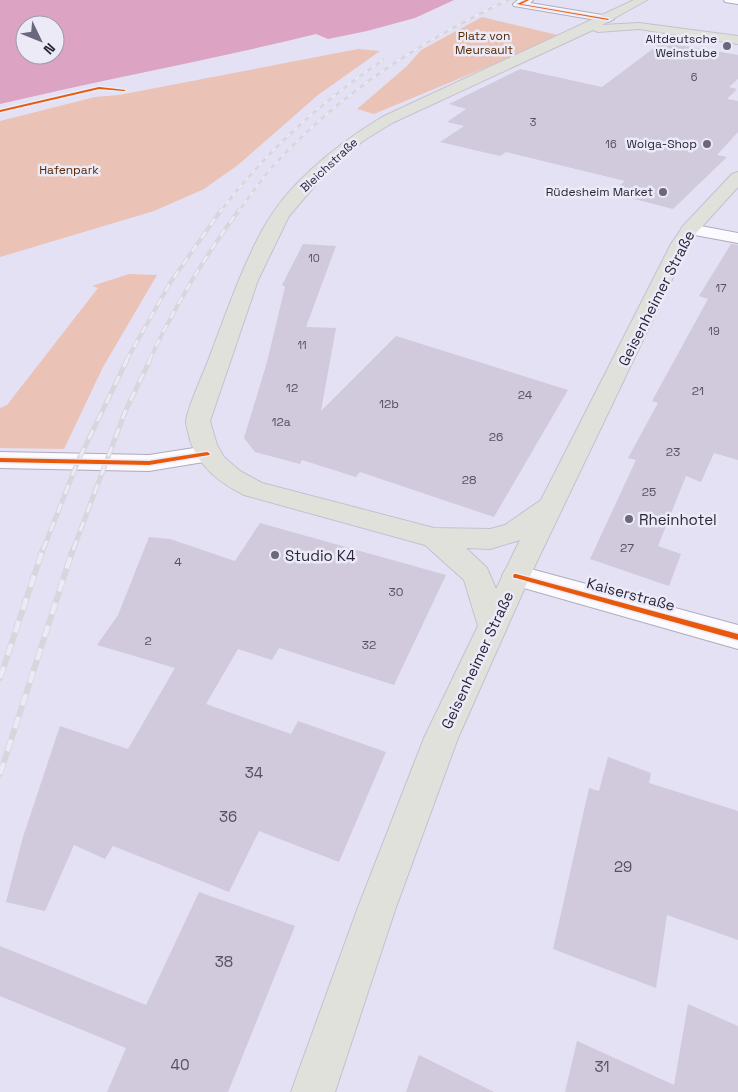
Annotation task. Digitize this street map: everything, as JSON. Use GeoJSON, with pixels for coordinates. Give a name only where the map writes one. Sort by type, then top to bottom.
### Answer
{"type":"FeatureCollection","features":[{"type":"Feature","properties":{"kind":"main road","name":"Bleichstraße"},"geometry":{"type":"LineString","coordinates":[[207,454],[200,438],[198,422],[262,248],[278,220],[319,171],[370,129],[428,100],[613,17],[642,0]]}},
{"type":"Feature","properties":{"kind":"main road"},"geometry":{"type":"LineString","coordinates":[[613,17],[639,26],[738,40]]}},
{"type":"Feature","properties":{"kind":"main road"},"geometry":{"type":"LineString","coordinates":[[580,31],[639,26]]}},
{"type":"Feature","properties":{"kind":"main road","name":"Geisenheimer Straße"},"geometry":{"type":"LineString","coordinates":[[312,1092],[376,910],[441,738],[516,576],[554,504],[656,292],[690,229],[738,177]]}},
{"type":"Feature","properties":{"kind":"main road"},"geometry":{"type":"LineString","coordinates":[[207,454],[218,468],[233,479],[253,489],[434,538],[490,540],[514,532],[554,504]]}},
{"type":"Feature","properties":{"kind":"main road"},"geometry":{"type":"LineString","coordinates":[[434,538],[461,559],[477,575],[493,626]]}},
{"type":"Feature","properties":{"kind":"street"},"geometry":{"type":"LineString","coordinates":[[528,0],[518,4],[613,17]]}},
{"type":"Feature","properties":{"kind":"street"},"geometry":{"type":"LineString","coordinates":[[729,0],[738,1]]}},
{"type":"Feature","properties":{"kind":"street"},"geometry":{"type":"LineString","coordinates":[[690,229],[738,238]]}},
{"type":"Feature","properties":{"kind":"street"},"geometry":{"type":"LineString","coordinates":[[0,460],[149,464],[207,454]]}},
{"type":"Feature","properties":{"kind":"street","name":"Kaiserstraße"},"geometry":{"type":"LineString","coordinates":[[516,576],[738,637]]}},
{"type":"Feature","properties":{"kind":"green space","name":"Platz von Meursault"},"geometry":{"type":"Polygon","coordinates":[[[482,17],[562,36],[374,114],[357,109],[407,66],[421,50],[482,17]]]}},
{"type":"Feature","properties":{"kind":"green space","name":"Hafenpark"},"geometry":{"type":"Polygon","coordinates":[[[358,49],[380,51],[318,95],[238,165],[204,189],[154,211],[0,257],[0,121],[95,97],[119,95],[358,49]]]}},
{"type":"Feature","properties":{"kind":"green space"},"geometry":{"type":"Polygon","coordinates":[[[129,274],[157,275],[103,367],[64,449],[0,448],[0,408],[7,405],[98,288],[92,286],[129,274]]]}},
{"type":"Feature","properties":{"kind":"shaded area"},"geometry":{"type":"Polygon","coordinates":[[[0,0],[454,0],[415,18],[367,31],[328,39],[316,34],[0,104],[0,0]]]}},
{"type":"Feature","properties":{"kind":"building"},"geometry":{"type":"Polygon","coordinates":[[[662,42],[738,55],[738,79],[729,87],[737,89],[727,99],[738,101],[738,132],[717,155],[727,157],[673,209],[611,193],[625,181],[506,152],[500,156],[440,142],[464,126],[447,122],[466,109],[449,104],[520,69],[602,87],[662,42]]]}},
{"type":"Feature","properties":{"kind":"building"},"geometry":{"type":"Polygon","coordinates":[[[303,244],[336,246],[306,327],[336,328],[321,411],[396,336],[568,390],[494,517],[360,472],[356,477],[302,460],[300,464],[255,452],[244,438],[267,362],[285,287],[282,285],[303,244]]]}},
{"type":"Feature","properties":{"kind":"building"},"geometry":{"type":"Polygon","coordinates":[[[731,244],[738,245],[738,460],[714,453],[701,482],[686,476],[658,546],[681,554],[669,586],[590,559],[636,460],[628,458],[658,403],[652,401],[708,299],[699,296],[731,244]]]}},
{"type":"Feature","properties":{"kind":"building"},"geometry":{"type":"Polygon","coordinates":[[[260,523],[446,575],[394,685],[279,648],[272,660],[238,649],[206,704],[291,734],[298,721],[386,752],[339,862],[259,831],[229,892],[113,846],[105,859],[74,845],[45,911],[6,902],[23,837],[60,726],[128,749],[175,668],[97,645],[118,615],[149,537],[170,539],[235,561],[260,523]]]}},
{"type":"Feature","properties":{"kind":"building"},"geometry":{"type":"Polygon","coordinates":[[[608,757],[651,773],[649,783],[738,811],[738,940],[667,915],[656,988],[553,949],[589,788],[599,791],[608,757]]]}},
{"type":"Feature","properties":{"kind":"building"},"geometry":{"type":"Polygon","coordinates":[[[199,892],[295,926],[228,1092],[107,1092],[126,1048],[0,996],[0,946],[146,1005],[199,892]]]}},
{"type":"Feature","properties":{"kind":"building"},"geometry":{"type":"Polygon","coordinates":[[[688,1004],[738,1026],[738,1092],[565,1092],[577,1041],[674,1085],[688,1004]]]}},
{"type":"Feature","properties":{"kind":"building"},"geometry":{"type":"Polygon","coordinates":[[[419,1055],[494,1092],[406,1092],[419,1055]]]}},
{"type":"Feature","properties":{"kind":"railway"},"geometry":{"type":"LineString","coordinates":[[238,212],[273,166],[325,115],[353,92],[382,71],[443,33],[508,0]]}},
{"type":"Feature","properties":{"kind":"railway"},"geometry":{"type":"LineString","coordinates":[[220,212],[275,148],[316,110],[383,60]]}},
{"type":"Feature","properties":{"kind":"railway"},"geometry":{"type":"LineString","coordinates":[[126,361],[170,283],[221,210]]}},
{"type":"Feature","properties":{"kind":"railway"},"geometry":{"type":"LineString","coordinates":[[149,361],[190,283],[239,210]]}},
{"type":"Feature","properties":{"kind":"railway"},"geometry":{"type":"LineString","coordinates":[[43,550],[78,461],[127,360]]}},
{"type":"Feature","properties":{"kind":"railway"},"geometry":{"type":"LineString","coordinates":[[73,550],[125,412],[150,360]]}},
{"type":"Feature","properties":{"kind":"railway"},"geometry":{"type":"LineString","coordinates":[[0,678],[43,549]]}},
{"type":"Feature","properties":{"kind":"railway"},"geometry":{"type":"LineString","coordinates":[[0,774],[73,549]]}},
{"type":"Feature","properties":{"kind":"cycle path"},"geometry":{"type":"LineString","coordinates":[[528,0],[518,4],[608,19]]}},
{"type":"Feature","properties":{"kind":"cycle path"},"geometry":{"type":"LineString","coordinates":[[0,111],[99,88],[124,90]]}},
{"type":"Feature","properties":{"kind":"cycle path"},"geometry":{"type":"LineString","coordinates":[[0,460],[149,463],[207,454]]}},
{"type":"Feature","properties":{"kind":"cycle path"},"geometry":{"type":"LineString","coordinates":[[516,576],[738,637]]}},
{"type":"Feature","properties":{"kind":"place","name":"Altdeutsche Weinstube"},"geometry":{"type":"Point","coordinates":[727,46]}},
{"type":"Feature","properties":{"kind":"place","name":"Wolga-Shop"},"geometry":{"type":"Point","coordinates":[707,144]}},
{"type":"Feature","properties":{"kind":"place","name":"Rüdesheim Market"},"geometry":{"type":"Point","coordinates":[663,192]}},
{"type":"Feature","properties":{"kind":"place","name":"Rheinhotel"},"geometry":{"type":"Point","coordinates":[629,519]}},
{"type":"Feature","properties":{"kind":"place","name":"Studio K4"},"geometry":{"type":"Point","coordinates":[275,555]}}]}
